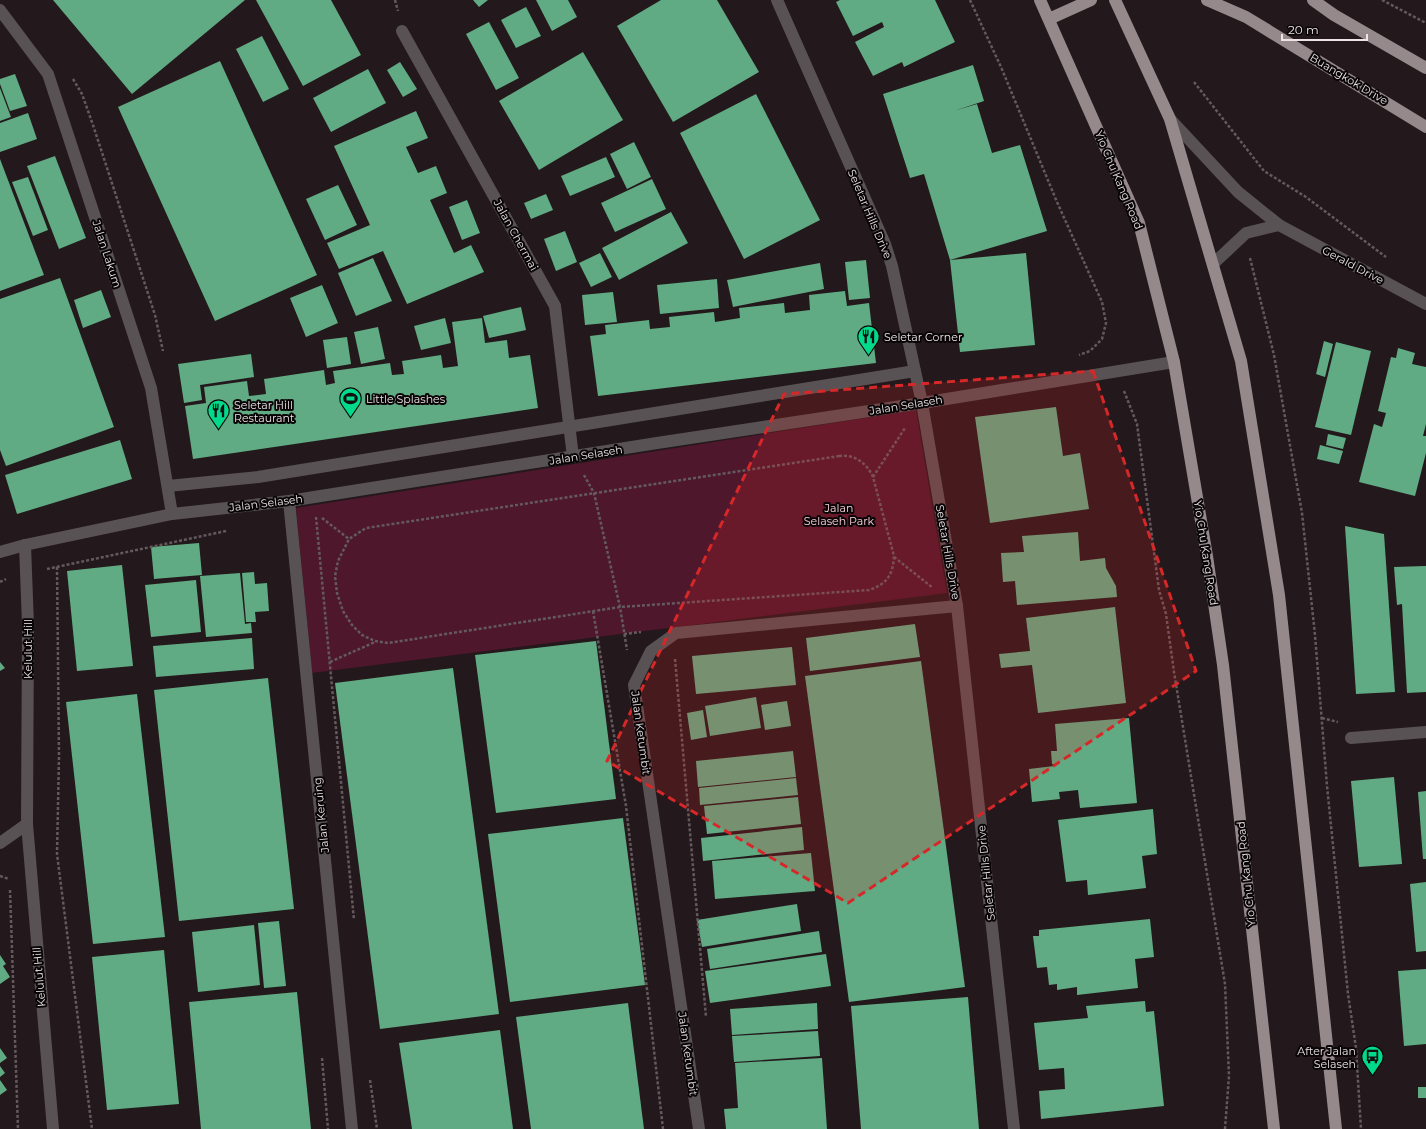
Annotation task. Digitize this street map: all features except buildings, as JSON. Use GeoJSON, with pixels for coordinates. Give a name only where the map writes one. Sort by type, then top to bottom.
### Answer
{"type":"FeatureCollection","features":[{"type":"Feature","properties":{"kind":"main road","name":"Yio Chu Kang Road"},"geometry":{"type":"LineString","coordinates":[[1040,0],[1139,224],[1174,362],[1207,556],[1223,665],[1274,1129]]}},
{"type":"Feature","properties":{"kind":"main road"},"geometry":{"type":"LineString","coordinates":[[1049,19],[1091,0]]}},
{"type":"Feature","properties":{"kind":"main road"},"geometry":{"type":"LineString","coordinates":[[1115,0],[1170,120],[1241,361],[1279,595],[1336,1129]]}},
{"type":"Feature","properties":{"kind":"main road","name":"Buangkok Drive"},"geometry":{"type":"LineString","coordinates":[[1207,0],[1246,17],[1426,127]]}},
{"type":"Feature","properties":{"kind":"main road"},"geometry":{"type":"LineString","coordinates":[[1313,0],[1334,15],[1426,68]]}},
{"type":"Feature","properties":{"kind":"street","name":"Seletar Hills Drive"},"geometry":{"type":"LineString","coordinates":[[777,0],[885,244],[892,266],[922,403],[957,606],[1014,1129]]}},
{"type":"Feature","properties":{"kind":"street","name":"Jalan Lakum"},"geometry":{"type":"LineString","coordinates":[[0,10],[48,74],[151,388],[172,514]]}},
{"type":"Feature","properties":{"kind":"street","name":"Jalan Chermai"},"geometry":{"type":"LineString","coordinates":[[402,31],[555,306],[573,457]]}},
{"type":"Feature","properties":{"kind":"street","name":"Gerald Drive"},"geometry":{"type":"LineString","coordinates":[[1170,120],[1238,192],[1279,225],[1426,304]]}},
{"type":"Feature","properties":{"kind":"street"},"geometry":{"type":"LineString","coordinates":[[1213,264],[1246,233],[1279,225]]}},
{"type":"Feature","properties":{"kind":"street","name":"Jalan Selaseh"},"geometry":{"type":"LineString","coordinates":[[0,552],[25,545],[172,514],[289,501],[922,403],[1174,362]]}},
{"type":"Feature","properties":{"kind":"street"},"geometry":{"type":"LineString","coordinates":[[168,486],[258,477],[915,371]]}},
{"type":"Feature","properties":{"kind":"street","name":"Jalan Keruing"},"geometry":{"type":"LineString","coordinates":[[289,501],[352,1129]]}},
{"type":"Feature","properties":{"kind":"street","name":"Kelulut Hill"},"geometry":{"type":"LineString","coordinates":[[25,545],[28,625],[27,824],[44,1039],[53,1129]]}},
{"type":"Feature","properties":{"kind":"street","name":"Jalan Ketumbit"},"geometry":{"type":"LineString","coordinates":[[699,1129],[634,686],[651,651],[676,633],[957,606]]}},
{"type":"Feature","properties":{"kind":"street"},"geometry":{"type":"LineString","coordinates":[[1351,738],[1426,732]]}},
{"type":"Feature","properties":{"kind":"street"},"geometry":{"type":"LineString","coordinates":[[0,843],[27,824]]}},
{"type":"Feature","properties":{"kind":"path"},"geometry":{"type":"LineString","coordinates":[[970,0],[1001,67],[1057,202],[1102,302],[1106,323],[1102,339],[1090,351],[1077,355]]}},
{"type":"Feature","properties":{"kind":"path"},"geometry":{"type":"LineString","coordinates":[[1382,0],[1426,23]]}},
{"type":"Feature","properties":{"kind":"path"},"geometry":{"type":"LineString","coordinates":[[1194,82],[1264,171],[1306,197],[1388,258]]}},
{"type":"Feature","properties":{"kind":"path"},"geometry":{"type":"LineString","coordinates":[[1249,254],[1274,355],[1302,513],[1315,635],[1327,786],[1348,994],[1356,1048],[1361,1129]]}},
{"type":"Feature","properties":{"kind":"path"},"geometry":{"type":"LineString","coordinates":[[1123,390],[1137,424],[1159,590],[1166,614],[1174,672],[1225,984],[1229,1076],[1225,1129]]}},
{"type":"Feature","properties":{"kind":"path"},"geometry":{"type":"LineString","coordinates":[[873,477],[905,427]]}},
{"type":"Feature","properties":{"kind":"path"},"geometry":{"type":"LineString","coordinates":[[845,456],[858,460],[864,464],[873,477],[894,556],[893,568],[888,578],[880,586],[869,590],[620,607],[394,643],[375,642],[362,635],[352,625],[343,611],[337,593],[335,576],[338,561],[349,539],[366,528],[845,456]]}},
{"type":"Feature","properties":{"kind":"path"},"geometry":{"type":"LineString","coordinates":[[573,457],[594,493],[620,607],[634,686]]}},
{"type":"Feature","properties":{"kind":"path"},"geometry":{"type":"LineString","coordinates":[[349,539],[316,512],[355,928]]}},
{"type":"Feature","properties":{"kind":"path"},"geometry":{"type":"LineString","coordinates":[[894,556],[935,589]]}},
{"type":"Feature","properties":{"kind":"path"},"geometry":{"type":"LineString","coordinates":[[57,567],[59,756],[57,854],[92,1129]]}},
{"type":"Feature","properties":{"kind":"path"},"geometry":{"type":"LineString","coordinates":[[593,611],[626,806],[663,1129]]}},
{"type":"Feature","properties":{"kind":"path"},"geometry":{"type":"LineString","coordinates":[[330,662],[375,642]]}},
{"type":"Feature","properties":{"kind":"path"},"geometry":{"type":"LineString","coordinates":[[677,655],[675,659],[706,1019]]}},
{"type":"Feature","properties":{"kind":"path"},"geometry":{"type":"LineString","coordinates":[[0,876],[9,879]]}},
{"type":"Feature","properties":{"kind":"path"},"geometry":{"type":"LineString","coordinates":[[370,1080],[377,1129]]}},
{"type":"Feature","properties":{"kind":"highlighted area"},"geometry":{"type":"Polygon","coordinates":[[[1093,371],[1196,671],[848,903],[607,761],[784,394],[1093,371]]]}},
{"type":"Feature","properties":{"kind":"green space","name":"Jalan Selaseh Park"},"geometry":{"type":"Polygon","coordinates":[[[916,410],[947,593],[312,673],[296,508],[916,410]]]}},
{"type":"Feature","properties":{"kind":"place","name":"Seletar Corner"},"geometry":{"type":"Point","coordinates":[868,356]}},
{"type":"Feature","properties":{"kind":"place","name":"Little Splashes"},"geometry":{"type":"Point","coordinates":[351,418]}},
{"type":"Feature","properties":{"kind":"place","name":"Seletar Hill Restaurant"},"geometry":{"type":"Point","coordinates":[219,430]}},
{"type":"Feature","properties":{"kind":"place","name":"After Jalan Selaseh"},"geometry":{"type":"Point","coordinates":[1372,1076]}}]}
